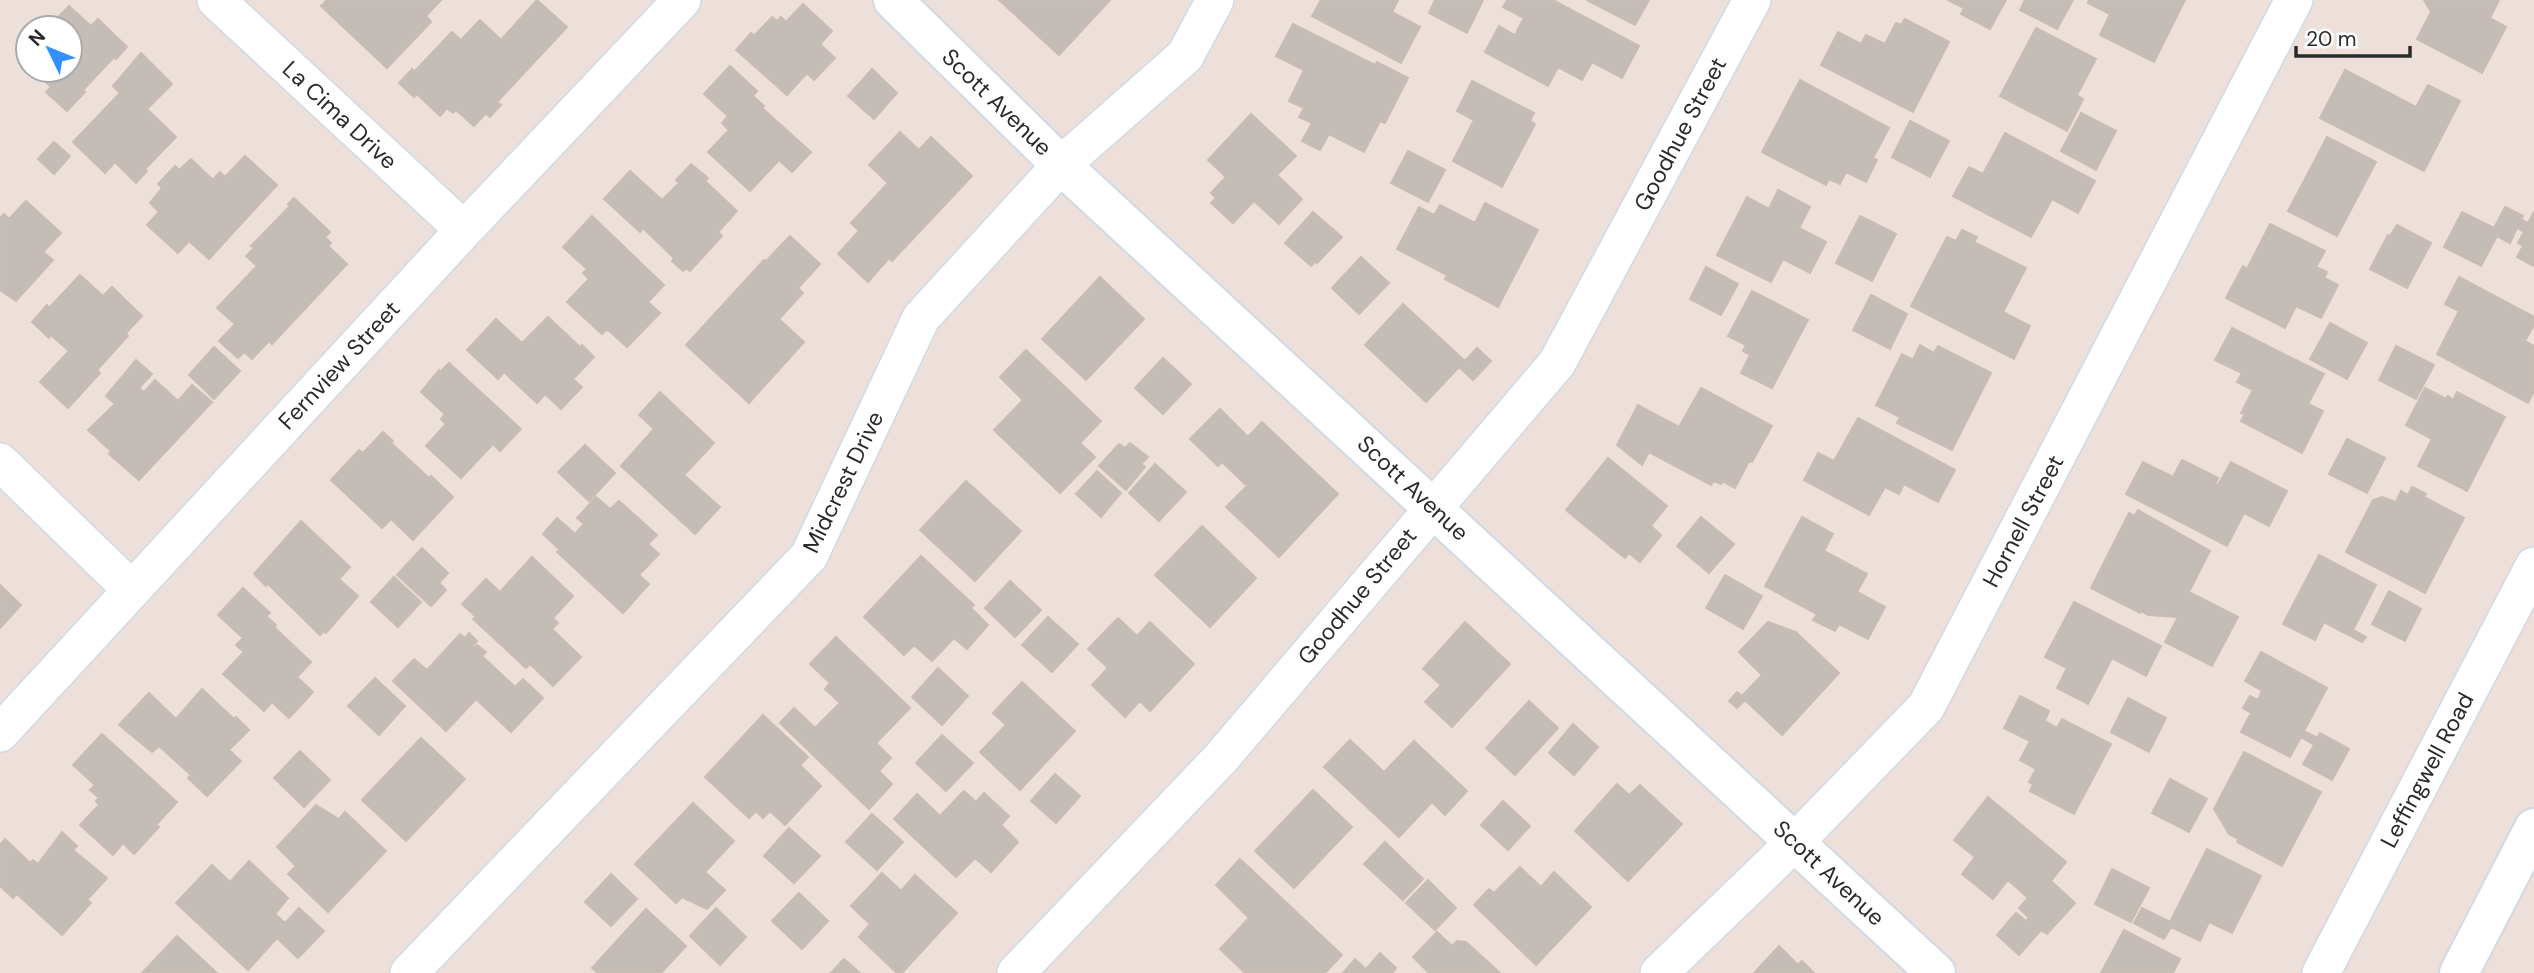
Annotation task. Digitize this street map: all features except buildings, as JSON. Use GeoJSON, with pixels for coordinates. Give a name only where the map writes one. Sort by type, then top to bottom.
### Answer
{"type":"FeatureCollection","features":[{"type":"Feature","properties":{"kind":"street","name":"La Cima Drive"},"geometry":{"type":"LineString","coordinates":[[216,0],[464,230]]}},
{"type":"Feature","properties":{"kind":"street","name":"Fernview Street"},"geometry":{"type":"LineString","coordinates":[[0,733],[464,230],[682,0]]}},
{"type":"Feature","properties":{"kind":"street","name":"Scott Avenue"},"geometry":{"type":"LineString","coordinates":[[893,0],[1061,165],[1936,973]]}},
{"type":"Feature","properties":{"kind":"street","name":"Midcrest Drive"},"geometry":{"type":"LineString","coordinates":[[409,973],[809,556],[921,318],[1061,165],[1185,56],[1215,0]]}},
{"type":"Feature","properties":{"kind":"street","name":"Goodhue Street"},"geometry":{"type":"LineString","coordinates":[[1017,973],[1221,758],[1557,363],[1752,0]]}},
{"type":"Feature","properties":{"kind":"street","name":"Hornell Street"},"geometry":{"type":"LineString","coordinates":[[1659,973],[1795,842],[1926,707],[2294,0]]}},
{"type":"Feature","properties":{"kind":"street"},"geometry":{"type":"LineString","coordinates":[[0,462],[132,590]]}},
{"type":"Feature","properties":{"kind":"street","name":"Leffingwell Road"},"geometry":{"type":"LineString","coordinates":[[2321,973],[2534,566]]}},
{"type":"Feature","properties":{"kind":"street"},"geometry":{"type":"LineString","coordinates":[[2459,973],[2534,828]]}}]}
